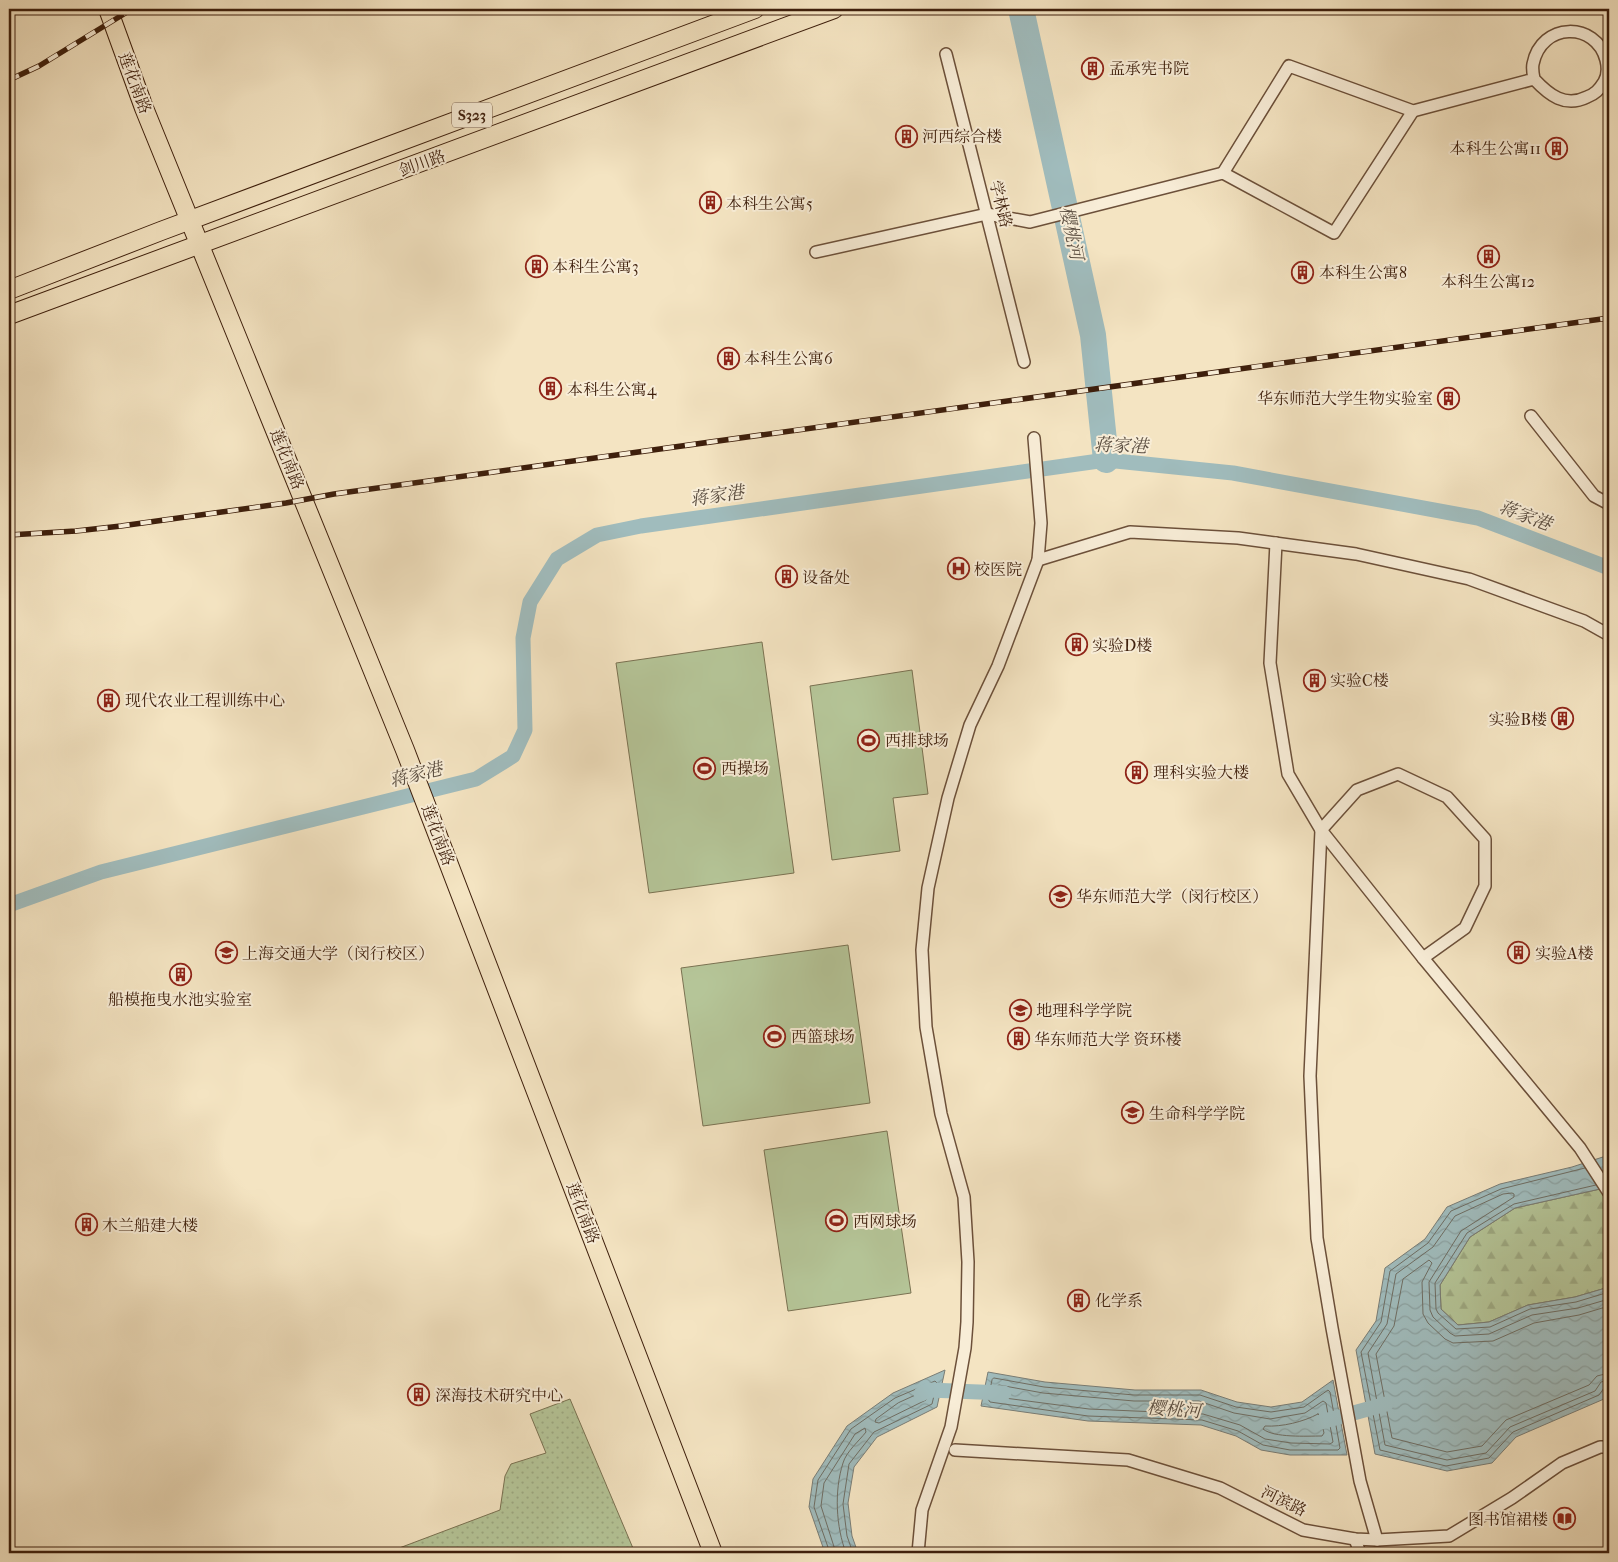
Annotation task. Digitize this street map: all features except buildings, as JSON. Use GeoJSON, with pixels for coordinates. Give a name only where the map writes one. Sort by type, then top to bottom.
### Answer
{"type":"FeatureCollection","features":[{"type":"Feature","properties":{"kind":"main road","name":"莲花南路"},"geometry":{"type":"LineString","coordinates":[[108,9],[144,108],[405,750],[713,1553]]}},
{"type":"Feature","properties":{"kind":"main road","name":"剑川路"},"geometry":{"type":"LineString","coordinates":[[9,290],[755,9]]}},
{"type":"Feature","properties":{"kind":"main road","name":"剑川路"},"geometry":{"type":"LineString","coordinates":[[9,316],[834,9]]}},
{"type":"Feature","properties":{"kind":"street"},"geometry":{"type":"LineString","coordinates":[[1564,30],[1580,32],[1604,50],[1607,74],[1604,82],[1596,94],[1578,102],[1564,101],[1546,92],[1534,79],[1533,65],[1537,51],[1549,37],[1564,30]]}},
{"type":"Feature","properties":{"kind":"street","name":"学林路"},"geometry":{"type":"LineString","coordinates":[[946,54],[1024,362]]}},
{"type":"Feature","properties":{"kind":"street"},"geometry":{"type":"LineString","coordinates":[[1223,173],[1289,66],[1413,111],[1534,79]]}},
{"type":"Feature","properties":{"kind":"street"},"geometry":{"type":"LineString","coordinates":[[816,252],[987,214],[1030,222],[1223,173],[1334,233],[1413,111]]}},
{"type":"Feature","properties":{"kind":"street"},"geometry":{"type":"LineString","coordinates":[[1531,416],[1594,496],[1609,504]]}},
{"type":"Feature","properties":{"kind":"street"},"geometry":{"type":"LineString","coordinates":[[918,1553],[922,1510],[951,1427],[965,1348],[968,1262],[964,1197],[942,1114],[926,1027],[922,950],[927,897],[948,798],[970,725],[998,666],[1038,560],[1041,523],[1034,438]]}},
{"type":"Feature","properties":{"kind":"street"},"geometry":{"type":"LineString","coordinates":[[1038,560],[1130,532],[1238,538],[1356,554],[1469,579],[1584,622],[1609,635]]}},
{"type":"Feature","properties":{"kind":"street"},"geometry":{"type":"LineString","coordinates":[[1276,543],[1270,662],[1288,774],[1321,830],[1422,958],[1580,1148],[1609,1193]]}},
{"type":"Feature","properties":{"kind":"street"},"geometry":{"type":"LineString","coordinates":[[1377,1540],[1360,1481],[1317,1238],[1310,1076],[1321,830],[1357,790],[1398,774],[1447,796],[1485,839],[1485,886],[1465,928],[1422,958]]}},
{"type":"Feature","properties":{"kind":"street","name":"河滨路"},"geometry":{"type":"LineString","coordinates":[[955,1450],[1128,1460],[1220,1488],[1303,1530],[1356,1539],[1377,1540],[1449,1536],[1512,1498],[1562,1463],[1600,1447],[1609,1447]]}},
{"type":"Feature","properties":{"kind":"street"},"geometry":{"type":"LineString","coordinates":[[1356,1539],[1360,1553]]}},
{"type":"Feature","properties":{"kind":"green space","name":"西操场"},"geometry":{"type":"Polygon","coordinates":[[[762,642],[794,873],[649,893],[616,663],[762,642]]]}},
{"type":"Feature","properties":{"kind":"green space","name":"西排球场"},"geometry":{"type":"Polygon","coordinates":[[[912,670],[928,794],[893,798],[900,851],[832,860],[810,686],[912,670]]]}},
{"type":"Feature","properties":{"kind":"green space","name":"西篮球场"},"geometry":{"type":"Polygon","coordinates":[[[848,945],[870,1103],[703,1126],[681,968],[848,945]]]}},
{"type":"Feature","properties":{"kind":"green space","name":"西网球场"},"geometry":{"type":"Polygon","coordinates":[[[887,1131],[911,1293],[788,1311],[764,1150],[887,1131]]]}},
{"type":"Feature","properties":{"kind":"green space"},"geometry":{"type":"Polygon","coordinates":[[[1609,1187],[1609,1287],[1575,1297],[1528,1305],[1489,1322],[1458,1325],[1441,1309],[1440,1285],[1470,1237],[1515,1208],[1609,1187]]]}},
{"type":"Feature","properties":{"kind":"green space"},"geometry":{"type":"Polygon","coordinates":[[[570,1399],[635,1553],[386,1553],[500,1510],[505,1476],[511,1464],[546,1453],[530,1414],[570,1399]]]}},
{"type":"Feature","properties":{"kind":"water"},"geometry":{"type":"Polygon","coordinates":[[[1609,1155],[1609,1187],[1515,1208],[1470,1237],[1440,1285],[1441,1309],[1458,1325],[1489,1322],[1528,1305],[1575,1297],[1609,1287],[1609,1387],[1604,1399],[1516,1437],[1492,1463],[1447,1471],[1375,1454],[1356,1350],[1376,1321],[1385,1268],[1425,1239],[1447,1207],[1500,1184],[1572,1167],[1609,1155]]]}},
{"type":"Feature","properties":{"kind":"water"},"geometry":{"type":"Polygon","coordinates":[[[945,1370],[937,1407],[877,1437],[854,1467],[848,1503],[852,1536],[858,1553],[825,1553],[809,1507],[813,1479],[847,1426],[893,1393],[945,1370]]]}},
{"type":"Feature","properties":{"kind":"water"},"geometry":{"type":"Polygon","coordinates":[[[988,1372],[1045,1382],[1135,1390],[1201,1390],[1237,1402],[1271,1407],[1302,1402],[1333,1380],[1347,1455],[1290,1455],[1261,1450],[1236,1436],[1201,1425],[1088,1421],[981,1406],[988,1372]]]}},
{"type":"Feature","properties":{"kind":"waterway","name":"樱桃河"},"geometry":{"type":"LineString","coordinates":[[1021,9],[1093,335],[1106,460]]}},
{"type":"Feature","properties":{"kind":"waterway","name":"蒋家港"},"geometry":{"type":"LineString","coordinates":[[9,905],[101,872],[476,779],[513,756],[525,730],[523,638],[530,602],[557,559],[597,535],[641,526],[1106,460],[1233,473],[1478,518],[1609,568]]}},
{"type":"Feature","properties":{"kind":"waterway","name":"樱桃河"},"geometry":{"type":"LineString","coordinates":[[921,1394],[929,1390],[1004,1393]]}},
{"type":"Feature","properties":{"kind":"waterway","name":"樱桃河"},"geometry":{"type":"LineString","coordinates":[[1321,1422],[1386,1404]]}},
{"type":"Feature","properties":{"kind":"railway"},"geometry":{"type":"LineString","coordinates":[[9,80],[39,66],[132,9]]}},
{"type":"Feature","properties":{"kind":"railway"},"geometry":{"type":"LineString","coordinates":[[9,535],[121,526],[286,503],[334,494],[1609,318]]}},
{"type":"Feature","properties":{"kind":"place","name":"孟承宪书院"},"geometry":{"type":"Point","coordinates":[1093,68]}},
{"type":"Feature","properties":{"kind":"place","name":"河西综合楼"},"geometry":{"type":"Point","coordinates":[906,136]}},
{"type":"Feature","properties":{"kind":"place","name":"本科生公寓11"},"geometry":{"type":"Point","coordinates":[1557,148]}},
{"type":"Feature","properties":{"kind":"place","name":"本科生公寓5"},"geometry":{"type":"Point","coordinates":[710,203]}},
{"type":"Feature","properties":{"kind":"place","name":"本科生公寓12"},"geometry":{"type":"Point","coordinates":[1488,257]}},
{"type":"Feature","properties":{"kind":"place","name":"本科生公寓3"},"geometry":{"type":"Point","coordinates":[536,266]}},
{"type":"Feature","properties":{"kind":"place","name":"本科生公寓8"},"geometry":{"type":"Point","coordinates":[1303,272]}},
{"type":"Feature","properties":{"kind":"place","name":"本科生公寓6"},"geometry":{"type":"Point","coordinates":[728,358]}},
{"type":"Feature","properties":{"kind":"place","name":"本科生公寓4"},"geometry":{"type":"Point","coordinates":[551,389]}},
{"type":"Feature","properties":{"kind":"place","name":"华东师范大学生物实验室"},"geometry":{"type":"Point","coordinates":[1449,398]}},
{"type":"Feature","properties":{"kind":"place","name":"校医院"},"geometry":{"type":"Point","coordinates":[958,569]}},
{"type":"Feature","properties":{"kind":"place","name":"设备处"},"geometry":{"type":"Point","coordinates":[786,577]}},
{"type":"Feature","properties":{"kind":"place","name":"实验D楼"},"geometry":{"type":"Point","coordinates":[1076,645]}},
{"type":"Feature","properties":{"kind":"place","name":"实验C楼"},"geometry":{"type":"Point","coordinates":[1314,680]}},
{"type":"Feature","properties":{"kind":"place","name":"现代农业工程训练中心"},"geometry":{"type":"Point","coordinates":[109,700]}},
{"type":"Feature","properties":{"kind":"place","name":"实验B楼"},"geometry":{"type":"Point","coordinates":[1563,719]}},
{"type":"Feature","properties":{"kind":"place","name":"西排球场"},"geometry":{"type":"Point","coordinates":[869,740]}},
{"type":"Feature","properties":{"kind":"place","name":"西操场"},"geometry":{"type":"Point","coordinates":[705,768]}},
{"type":"Feature","properties":{"kind":"place","name":"理科实验大楼"},"geometry":{"type":"Point","coordinates":[1137,772]}},
{"type":"Feature","properties":{"kind":"place","name":"华东师范大学（闵行校区）"},"geometry":{"type":"Point","coordinates":[1060,896]}},
{"type":"Feature","properties":{"kind":"place","name":"上海交通大学（闵行校区）"},"geometry":{"type":"Point","coordinates":[226,953]}},
{"type":"Feature","properties":{"kind":"place","name":"实验A楼"},"geometry":{"type":"Point","coordinates":[1519,953]}},
{"type":"Feature","properties":{"kind":"place","name":"船模拖曳水池实验室"},"geometry":{"type":"Point","coordinates":[180,975]}},
{"type":"Feature","properties":{"kind":"place","name":"地理科学学院"},"geometry":{"type":"Point","coordinates":[1020,1010]}},
{"type":"Feature","properties":{"kind":"place","name":"西篮球场"},"geometry":{"type":"Point","coordinates":[775,1036]}},
{"type":"Feature","properties":{"kind":"place","name":"华东师范大学 资环楼"},"geometry":{"type":"Point","coordinates":[1018,1039]}},
{"type":"Feature","properties":{"kind":"place","name":"生命科学学院"},"geometry":{"type":"Point","coordinates":[1133,1113]}},
{"type":"Feature","properties":{"kind":"place","name":"西网球场"},"geometry":{"type":"Point","coordinates":[837,1221]}},
{"type":"Feature","properties":{"kind":"place","name":"木兰船建大楼"},"geometry":{"type":"Point","coordinates":[86,1225]}},
{"type":"Feature","properties":{"kind":"place","name":"化学系"},"geometry":{"type":"Point","coordinates":[1079,1300]}},
{"type":"Feature","properties":{"kind":"place","name":"深海技术研究中心"},"geometry":{"type":"Point","coordinates":[419,1395]}},
{"type":"Feature","properties":{"kind":"place","name":"图书馆裙楼"},"geometry":{"type":"Point","coordinates":[1564,1519]}}]}
